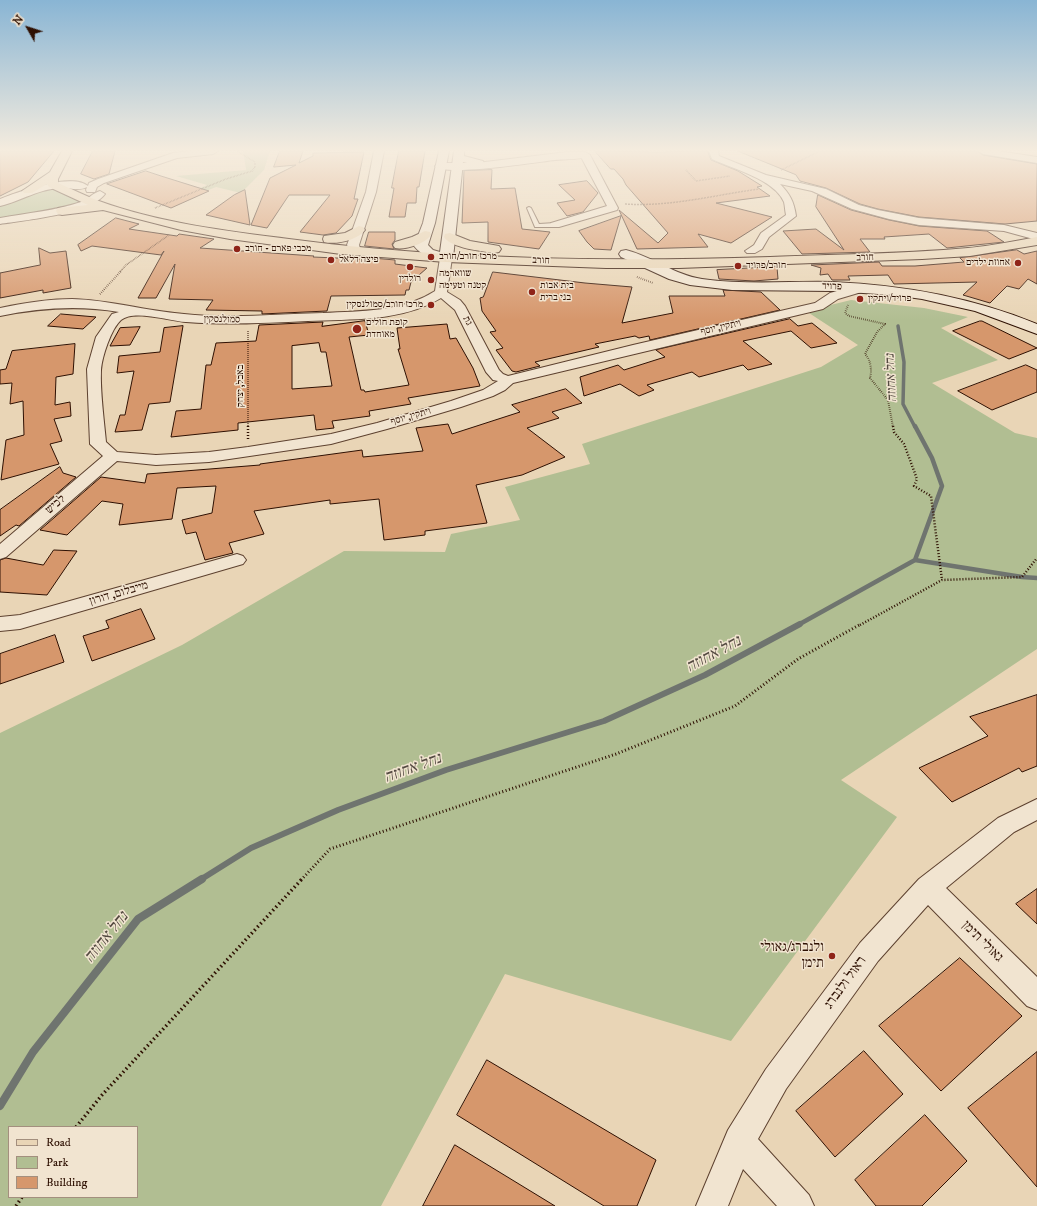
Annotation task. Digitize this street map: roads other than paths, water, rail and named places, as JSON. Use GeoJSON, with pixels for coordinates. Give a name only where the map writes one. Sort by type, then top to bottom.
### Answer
{"type":"FeatureCollection","features":[{"type":"Feature","properties":{"kind":"main road"},"geometry":{"type":"LineString","coordinates":[[62,211],[104,207]]}},
{"type":"Feature","properties":{"kind":"main road","name":"חורב"},"geometry":{"type":"LineString","coordinates":[[108,207],[141,217],[181,226],[259,239],[356,241],[400,245],[424,244]]}},
{"type":"Feature","properties":{"kind":"main road","name":"חורב"},"geometry":{"type":"LineString","coordinates":[[141,207],[195,220],[240,228],[329,239],[503,251],[640,264],[751,251],[778,253],[943,245],[1035,236]]}},
{"type":"Feature","properties":{"kind":"main road"},"geometry":{"type":"LineString","coordinates":[[424,244],[432,207]]}},
{"type":"Feature","properties":{"kind":"main road"},"geometry":{"type":"LineString","coordinates":[[356,241],[395,250],[424,244],[448,248],[453,207]]}},
{"type":"Feature","properties":{"kind":"main road","name":"חורב"},"geometry":{"type":"LineString","coordinates":[[448,248],[472,258],[553,262],[679,264],[970,252],[1035,236]]}},
{"type":"Feature","properties":{"kind":"main road"},"geometry":{"type":"LineString","coordinates":[[553,262],[624,270],[640,264],[778,253]]}},
{"type":"Feature","properties":{"kind":"main road"},"geometry":{"type":"LineString","coordinates":[[444,272],[457,264],[472,258]]}},
{"type":"Feature","properties":{"kind":"main road","name":"פרויד"},"geometry":{"type":"LineString","coordinates":[[640,264],[681,278],[720,285],[861,288],[905,292],[948,299],[996,313],[1037,329]]}},
{"type":"Feature","properties":{"kind":"main road","name":"פרויד"},"geometry":{"type":"LineString","coordinates":[[640,264],[686,287],[929,304],[985,318],[1037,341]]}},
{"type":"Feature","properties":{"kind":"main road"},"geometry":{"type":"LineString","coordinates":[[679,264],[673,268],[673,272],[681,278]]}},
{"type":"Feature","properties":{"kind":"street"},"geometry":{"type":"LineString","coordinates":[[0,221],[62,211],[68,207]]}},
{"type":"Feature","properties":{"kind":"street"},"geometry":{"type":"LineString","coordinates":[[356,241],[366,207]]}},
{"type":"Feature","properties":{"kind":"street"},"geometry":{"type":"LineString","coordinates":[[555,225],[613,207]]}},
{"type":"Feature","properties":{"kind":"street"},"geometry":{"type":"LineString","coordinates":[[751,251],[758,248],[765,235],[791,216],[790,207]]}},
{"type":"Feature","properties":{"kind":"street"},"geometry":{"type":"LineString","coordinates":[[857,207],[888,216],[922,221],[1000,228],[1035,236]]}},
{"type":"Feature","properties":{"kind":"street"},"geometry":{"type":"LineString","coordinates":[[441,293],[448,248]]}},
{"type":"Feature","properties":{"kind":"street","name":"ויתקין, יוסף"},"geometry":{"type":"LineString","coordinates":[[113,456],[156,460],[209,457],[331,438],[382,426],[456,404],[488,393],[500,387],[508,380],[633,349],[819,306],[826,300],[843,299],[861,288]]}},
{"type":"Feature","properties":{"kind":"street","name":"סמולנסקין"},"geometry":{"type":"LineString","coordinates":[[0,312],[52,304],[91,305],[133,312],[206,320],[248,320],[388,312],[424,303],[441,293]]}},
{"type":"Feature","properties":{"kind":"street","name":"גת"},"geometry":{"type":"LineString","coordinates":[[441,293],[456,303],[461,309],[493,372],[498,377],[508,380]]}},
{"type":"Feature","properties":{"kind":"street"},"geometry":{"type":"LineString","coordinates":[[113,456],[98,444],[94,369],[103,337],[117,317],[133,312]]}},
{"type":"Feature","properties":{"kind":"street","name":"לכיש"},"geometry":{"type":"LineString","coordinates":[[0,553],[113,456]]}},
{"type":"Feature","properties":{"kind":"street","name":"מייבלום, דורון"},"geometry":{"type":"LineString","coordinates":[[0,624],[20,622],[237,560]]}},
{"type":"Feature","properties":{"kind":"street","name":"ראול ולנברג"},"geometry":{"type":"LineString","coordinates":[[712,1206],[740,1141],[776,1079],[868,952],[928,887],[1006,825],[1037,809]]}},
{"type":"Feature","properties":{"kind":"street","name":"גאולי תימן"},"geometry":{"type":"LineString","coordinates":[[928,887],[1037,996]]}},
{"type":"Feature","properties":{"kind":"street"},"geometry":{"type":"LineString","coordinates":[[740,1141],[798,1206]]}},
{"type":"Feature","properties":{"kind":"lane"},"geometry":{"type":"LineString","coordinates":[[529,208],[537,226],[555,225]]}},
{"type":"Feature","properties":{"kind":"waterway","name":"נחל אחוזה"},"geometry":{"type":"LineString","coordinates":[[898,326],[904,362],[903,404],[915,427]]}},
{"type":"Feature","properties":{"kind":"waterway","name":"נחל אחוזה"},"geometry":{"type":"LineString","coordinates":[[915,426],[932,458],[942,486],[915,560]]}},
{"type":"Feature","properties":{"kind":"waterway","name":"נחל אחוזה"},"geometry":{"type":"LineString","coordinates":[[798,625],[915,560]]}},
{"type":"Feature","properties":{"kind":"waterway","name":"נחל אחוזה"},"geometry":{"type":"LineString","coordinates":[[915,560],[1022,577],[1037,578]]}},
{"type":"Feature","properties":{"kind":"waterway","name":"נחל אחוזה"},"geometry":{"type":"LineString","coordinates":[[200,880],[251,848],[338,810],[446,770],[604,721],[705,675],[800,624]]}},
{"type":"Feature","properties":{"kind":"waterway","name":"נחל אחוזה"},"geometry":{"type":"LineString","coordinates":[[0,1106],[33,1052],[138,919],[202,879]]}},
{"type":"Feature","properties":{"kind":"place","name":"מכבי פארם - חורב"},"geometry":{"type":"Point","coordinates":[237,249]}},
{"type":"Feature","properties":{"kind":"place","name":"מרכז חורב/חורב"},"geometry":{"type":"Point","coordinates":[431,257]}},
{"type":"Feature","properties":{"kind":"place","name":"פיצה דלאל"},"geometry":{"type":"Point","coordinates":[331,260]}},
{"type":"Feature","properties":{"kind":"place","name":"אחוזת ילדים"},"geometry":{"type":"Point","coordinates":[1018,263]}},
{"type":"Feature","properties":{"kind":"place","name":"חורב/פרויד"},"geometry":{"type":"Point","coordinates":[738,266]}},
{"type":"Feature","properties":{"kind":"place","name":"רולדין"},"geometry":{"type":"Point","coordinates":[410,267]}},
{"type":"Feature","properties":{"kind":"place","name":"שווארמה קטנה וטעימה"},"geometry":{"type":"Point","coordinates":[431,280]}},
{"type":"Feature","properties":{"kind":"place","name":"בית אבות בני ברית"},"geometry":{"type":"Point","coordinates":[532,292]}},
{"type":"Feature","properties":{"kind":"place","name":"פרויד/ויתקין"},"geometry":{"type":"Point","coordinates":[860,299]}},
{"type":"Feature","properties":{"kind":"place","name":"מרכז חורב/סמולנסקין"},"geometry":{"type":"Point","coordinates":[431,305]}},
{"type":"Feature","properties":{"kind":"place","name":"קופת חולים מאוחדת"},"geometry":{"type":"Point","coordinates":[357,329]}},
{"type":"Feature","properties":{"kind":"place","name":"ולנברג/גאולי תימן"},"geometry":{"type":"Point","coordinates":[832,956]}}]}
